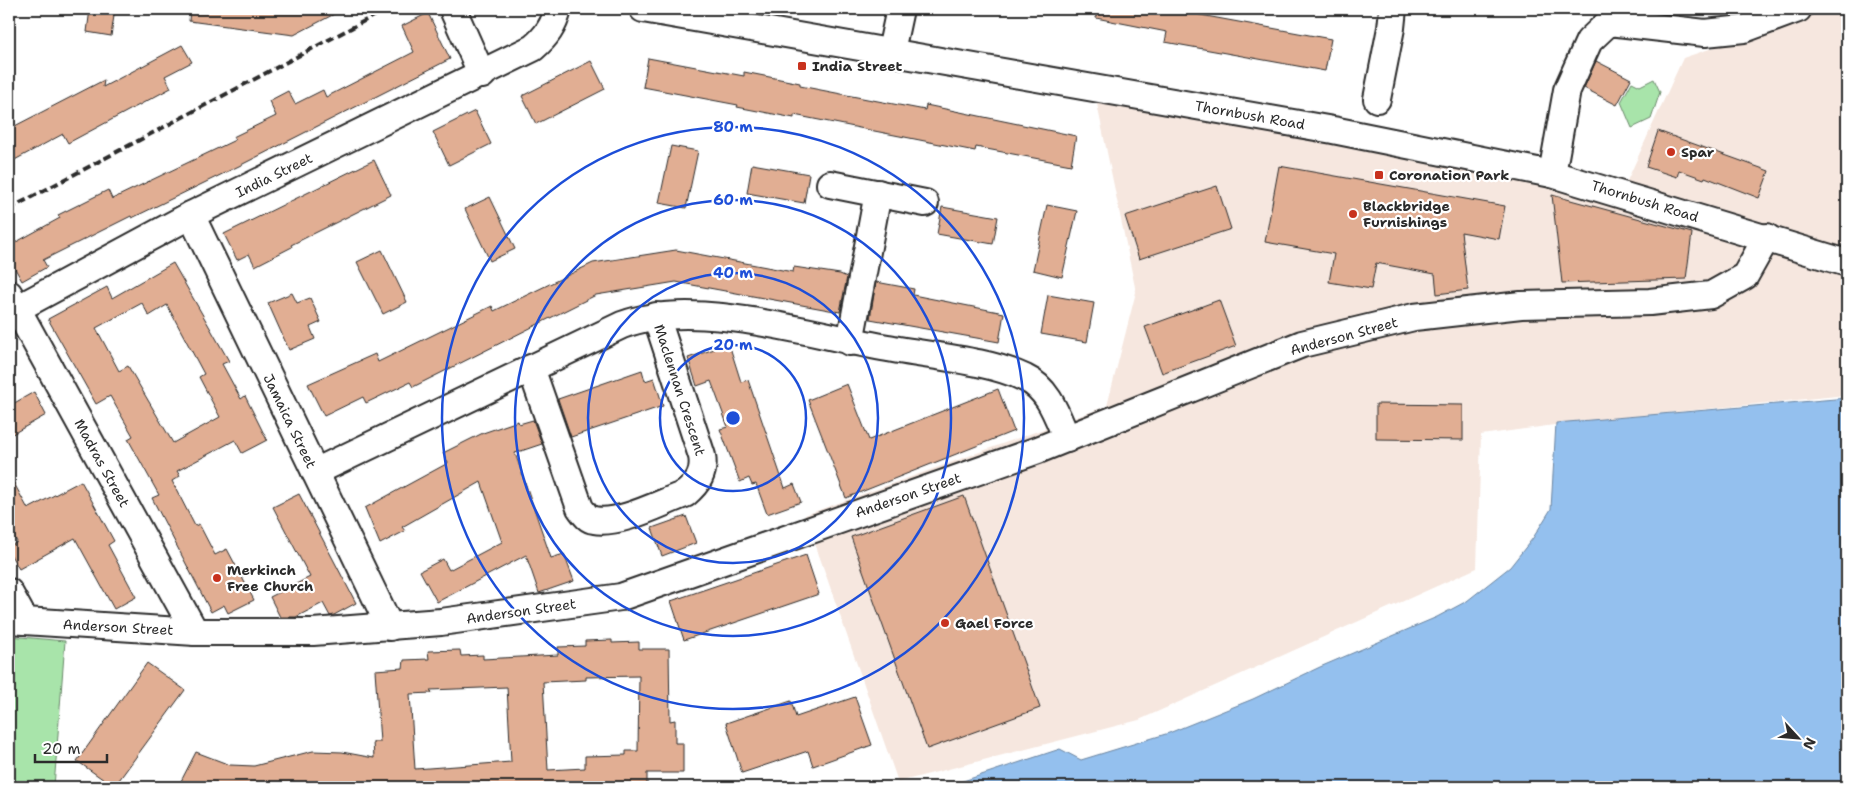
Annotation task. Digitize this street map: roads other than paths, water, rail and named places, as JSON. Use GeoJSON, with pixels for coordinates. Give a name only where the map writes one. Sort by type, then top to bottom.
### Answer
{"type":"FeatureCollection","features":[{"type":"Feature","properties":{"kind":"street"},"geometry":{"type":"LineString","coordinates":[[454,12],[482,75],[533,48],[546,37],[555,21],[558,9]]}},
{"type":"Feature","properties":{"kind":"street","name":"Thornbush Road"},"geometry":{"type":"LineString","coordinates":[[643,9],[1333,130],[1552,174],[1847,263]]}},
{"type":"Feature","properties":{"kind":"street"},"geometry":{"type":"LineString","coordinates":[[891,51],[900,9]]}},
{"type":"Feature","properties":{"kind":"street"},"geometry":{"type":"LineString","coordinates":[[1377,99],[1393,9]]}},
{"type":"Feature","properties":{"kind":"street"},"geometry":{"type":"LineString","coordinates":[[1552,174],[1567,90],[1589,41],[1609,22],[1705,33],[1744,29],[1798,9]]}},
{"type":"Feature","properties":{"kind":"street","name":"India Street"},"geometry":{"type":"LineString","coordinates":[[11,305],[191,215],[482,75]]}},
{"type":"Feature","properties":{"kind":"street"},"geometry":{"type":"LineString","coordinates":[[830,184],[925,203]]}},
{"type":"Feature","properties":{"kind":"street"},"geometry":{"type":"LineString","coordinates":[[850,342],[878,193]]}},
{"type":"Feature","properties":{"kind":"street","name":"Jamaica Street"},"geometry":{"type":"LineString","coordinates":[[191,215],[390,628]]}},
{"type":"Feature","properties":{"kind":"street","name":"Anderson Street"},"geometry":{"type":"LineString","coordinates":[[17,621],[196,632],[312,632],[390,628],[620,597],[1067,438],[1302,344],[1414,317],[1521,305],[1650,302],[1711,295],[1745,276],[1766,237]]}},
{"type":"Feature","properties":{"kind":"street","name":"Madras Street"},"geometry":{"type":"LineString","coordinates":[[11,305],[196,632]]}},
{"type":"Feature","properties":{"kind":"street","name":"Maclennan Crescent"},"geometry":{"type":"LineString","coordinates":[[531,368],[580,508],[586,517],[593,520],[618,519],[685,494],[694,486],[704,466],[656,316]]}},
{"type":"Feature","properties":{"kind":"street","name":"Maclennan Crescent"},"geometry":{"type":"LineString","coordinates":[[315,472],[622,325],[640,318],[656,316],[693,316],[747,321],[850,342],[987,366],[1026,378],[1050,398],[1067,438]]}},
{"type":"Feature","properties":{"kind":"street"},"geometry":{"type":"LineString","coordinates":[[9,592],[17,621]]}},
{"type":"Feature","properties":{"kind":"water"},"geometry":{"type":"Polygon","coordinates":[[[1847,398],[1847,787],[945,787],[1060,749],[1081,760],[1169,733],[1253,699],[1320,667],[1437,617],[1467,601],[1510,567],[1533,538],[1551,509],[1556,423],[1847,398]]]}},
{"type":"Feature","properties":{"kind":"railway"},"geometry":{"type":"LineString","coordinates":[[9,209],[387,9]]}},
{"type":"Feature","properties":{"kind":"place","name":"India Street"},"geometry":{"type":"Point","coordinates":[802,66]}},
{"type":"Feature","properties":{"kind":"place","name":"Spar"},"geometry":{"type":"Point","coordinates":[1671,152]}},
{"type":"Feature","properties":{"kind":"place","name":"Coronation Park"},"geometry":{"type":"Point","coordinates":[1379,175]}},
{"type":"Feature","properties":{"kind":"place","name":"Blackbridge Furnishings"},"geometry":{"type":"Point","coordinates":[1353,214]}},
{"type":"Feature","properties":{"kind":"place","name":"Merkinch Free Church"},"geometry":{"type":"Point","coordinates":[217,578]}},
{"type":"Feature","properties":{"kind":"place","name":"Gael Force"},"geometry":{"type":"Point","coordinates":[945,623]}}]}
